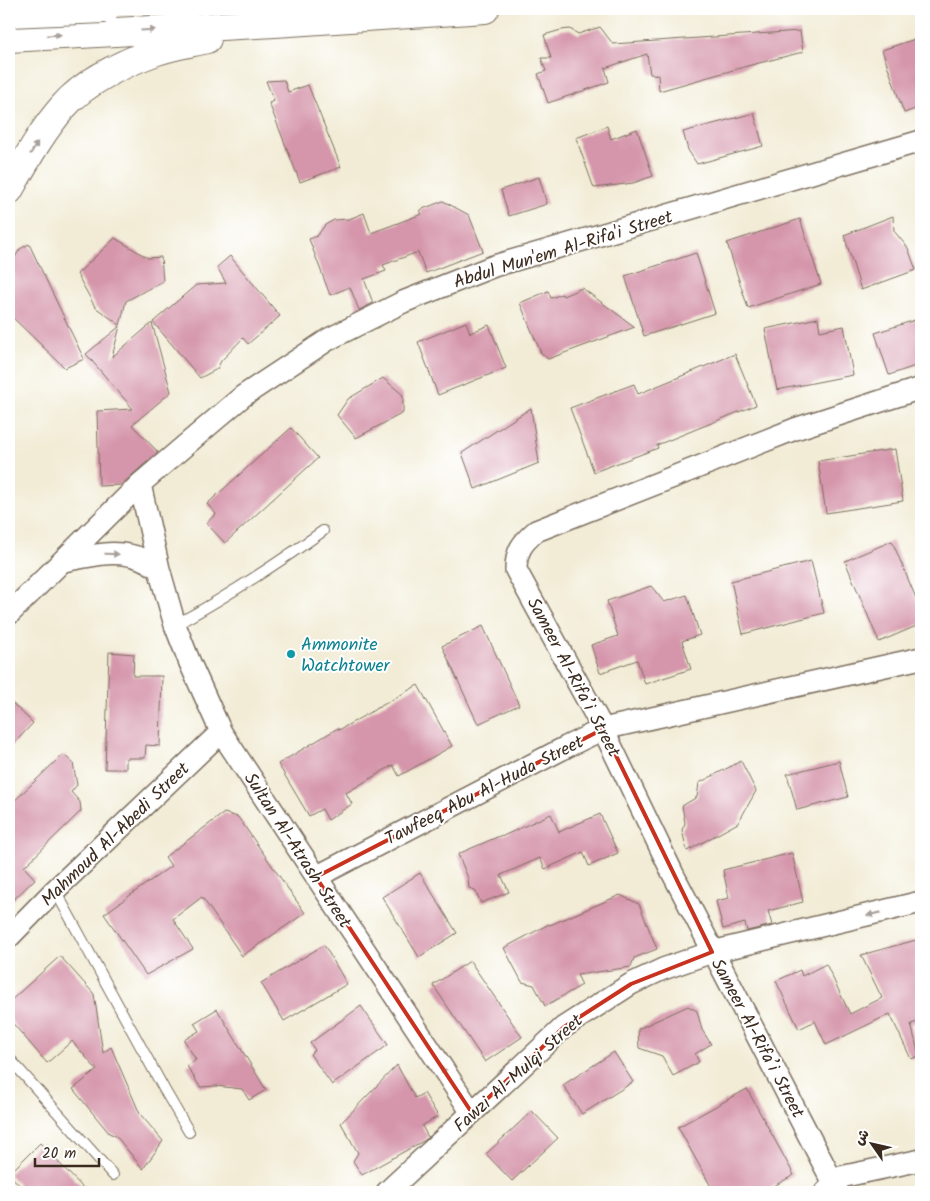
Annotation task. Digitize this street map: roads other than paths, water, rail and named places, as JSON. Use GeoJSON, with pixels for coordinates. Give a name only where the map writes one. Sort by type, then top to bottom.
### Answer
{"type":"FeatureCollection","features":[{"type":"Feature","properties":{"kind":"main road"},"geometry":{"type":"LineString","coordinates":[[9,13],[102,21],[275,23],[485,9]]}},
{"type":"Feature","properties":{"kind":"main road"},"geometry":{"type":"LineString","coordinates":[[9,38],[102,21]]}},
{"type":"Feature","properties":{"kind":"main road"},"geometry":{"type":"LineString","coordinates":[[9,190],[46,128],[64,105],[81,90],[107,74],[155,52],[275,23]]}},
{"type":"Feature","properties":{"kind":"street","name":"Abdul Mun'em Al-Rifa'i Street"},"geometry":{"type":"LineString","coordinates":[[9,614],[140,484],[243,396],[330,339],[403,302],[494,266],[921,142]]}},
{"type":"Feature","properties":{"kind":"street","name":"Sameer Al-Rifa’i Street"},"geometry":{"type":"LineString","coordinates":[[829,1188],[673,874],[604,729],[516,570],[516,556],[525,541],[536,531],[795,429],[921,388]]}},
{"type":"Feature","properties":{"kind":"street","name":"Sultan Al-Atrash Street"},"geometry":{"type":"LineString","coordinates":[[140,484],[159,569],[176,625],[193,670],[221,732],[472,1113]]}},
{"type":"Feature","properties":{"kind":"street"},"geometry":{"type":"LineString","coordinates":[[64,561],[103,554],[127,554],[144,559],[159,569]]}},
{"type":"Feature","properties":{"kind":"street","name":"Tawfeeq Abu Al-Huda Street"},"geometry":{"type":"LineString","coordinates":[[316,877],[604,729],[921,658]]}},
{"type":"Feature","properties":{"kind":"street","name":"Mahmoud Al-Abedi Street"},"geometry":{"type":"LineString","coordinates":[[9,937],[55,890],[221,732]]}},
{"type":"Feature","properties":{"kind":"street","name":"Fawzi Al-Mulqi Street"},"geometry":{"type":"LineString","coordinates":[[386,1192],[564,1028],[630,984],[663,969],[712,952],[921,902]]}},
{"type":"Feature","properties":{"kind":"street"},"geometry":{"type":"LineString","coordinates":[[829,1188],[921,1160]]}},
{"type":"Feature","properties":{"kind":"lane"},"geometry":{"type":"LineString","coordinates":[[176,625],[263,574],[323,531]]}},
{"type":"Feature","properties":{"kind":"lane"},"geometry":{"type":"LineString","coordinates":[[55,890],[189,1132]]}},
{"type":"Feature","properties":{"kind":"lane"},"geometry":{"type":"LineString","coordinates":[[9,1058],[113,1175]]}},
{"type":"Feature","properties":{"kind":"place","name":"Ammonite Watchtower"},"geometry":{"type":"Point","coordinates":[291,654]}}]}
